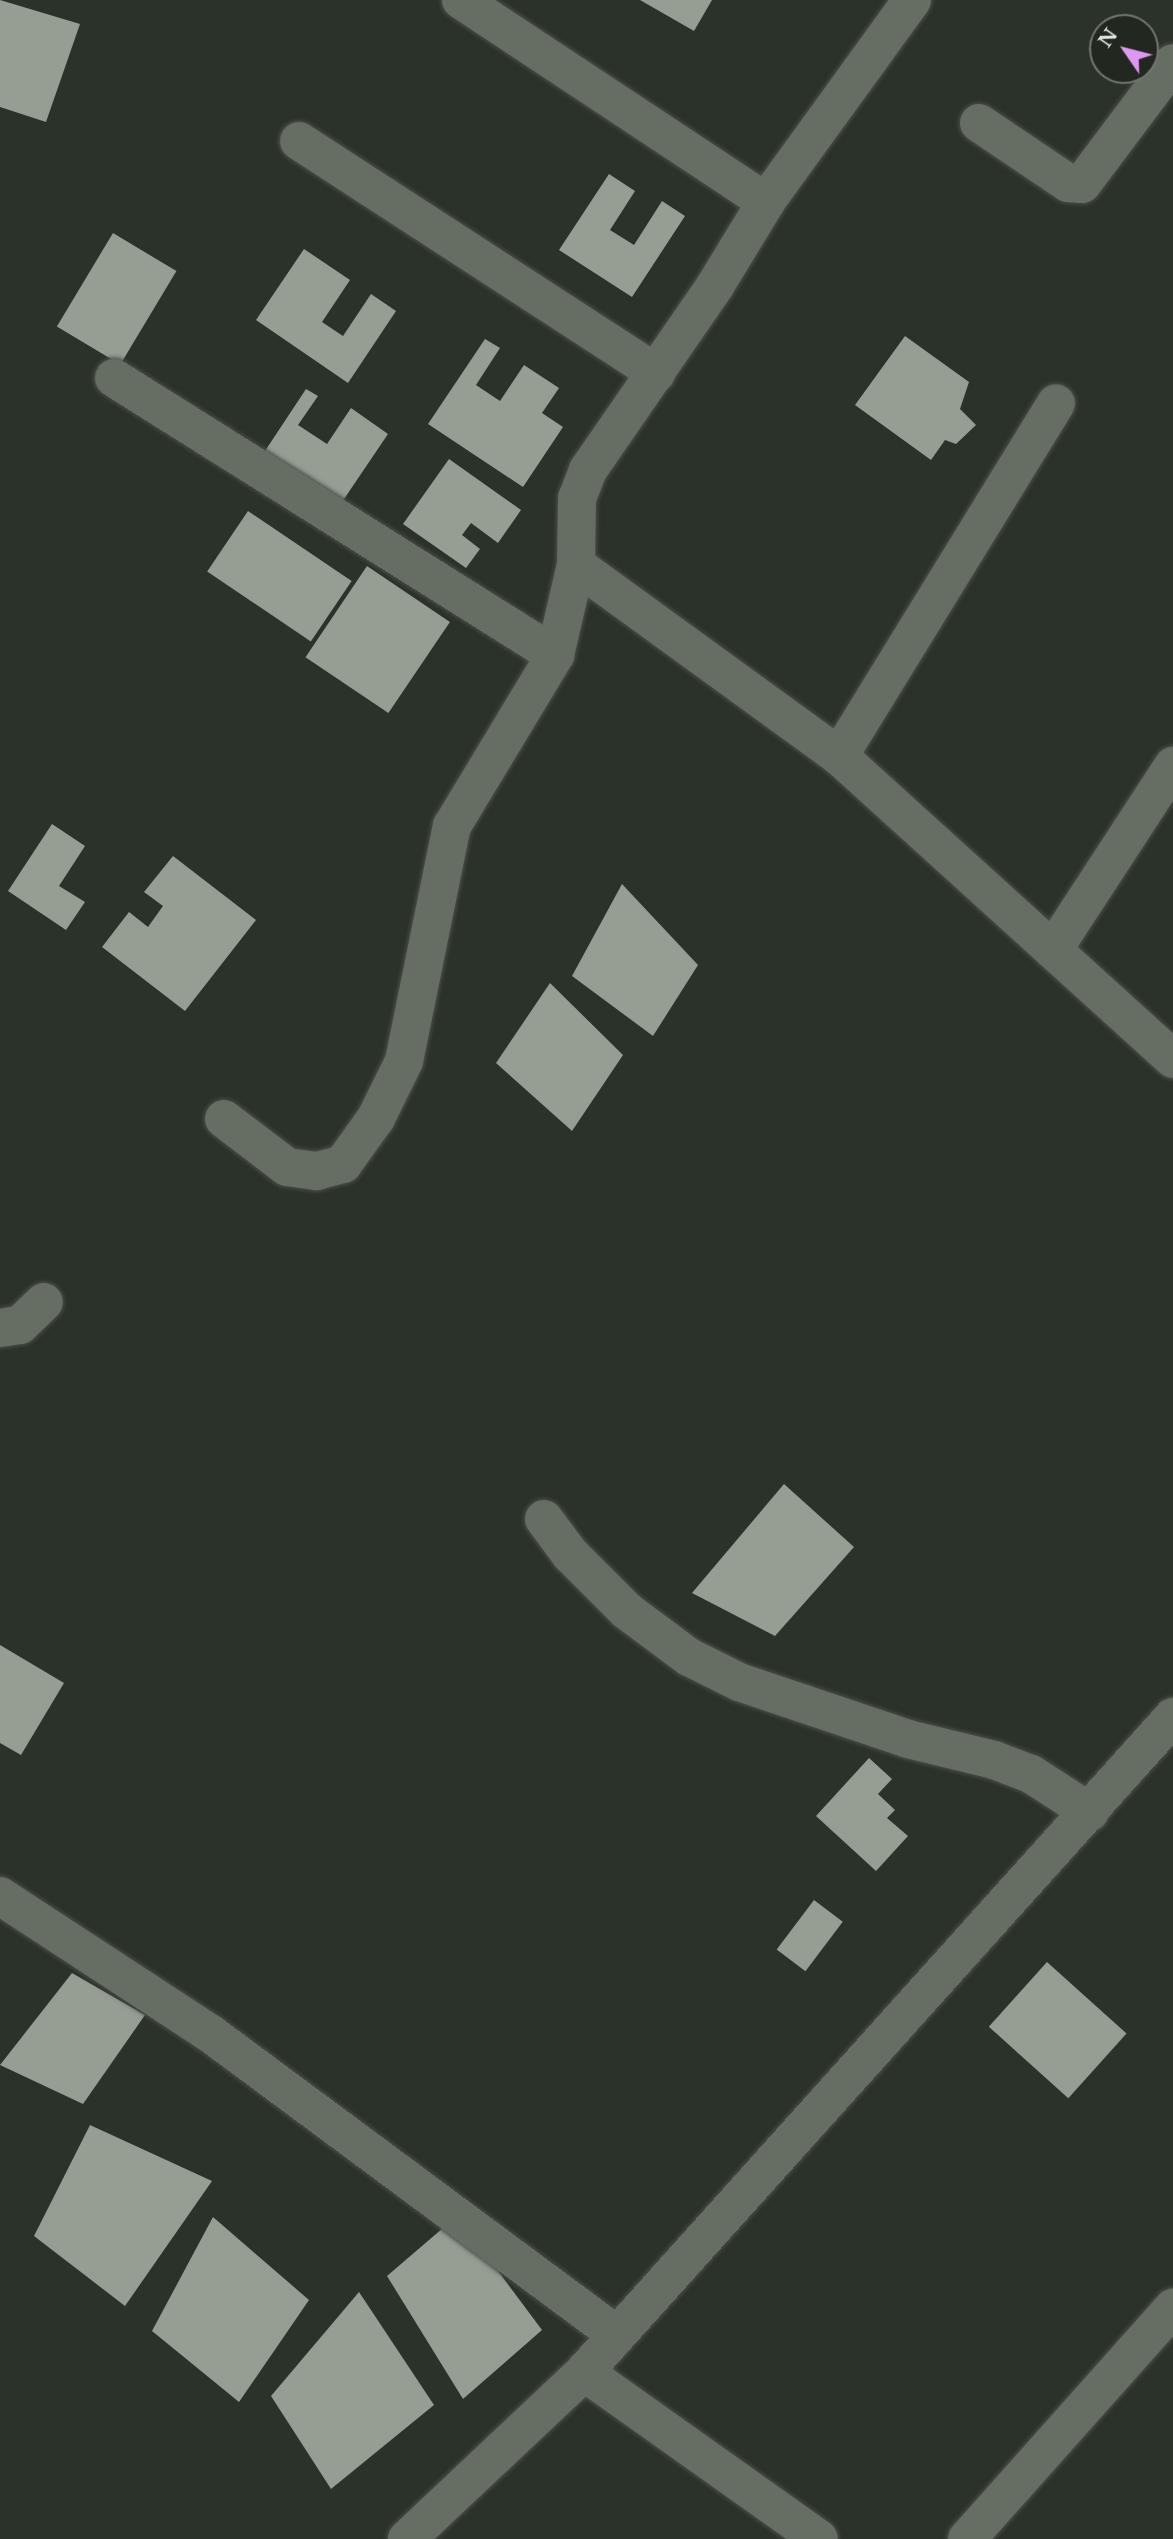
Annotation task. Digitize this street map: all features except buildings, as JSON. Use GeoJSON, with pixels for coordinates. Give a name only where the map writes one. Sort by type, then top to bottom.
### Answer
{"type":"FeatureCollection","features":[{"type":"Feature","properties":{"kind":"street"},"geometry":{"type":"LineString","coordinates":[[461,0],[766,202]]}},
{"type":"Feature","properties":{"kind":"street"},"geometry":{"type":"LineString","coordinates":[[225,1119],[261,1150],[300,1170],[343,1164],[396,1086],[404,1062],[452,826],[555,655],[576,565],[577,498],[588,470],[656,373],[766,202],[912,0]]}},
{"type":"Feature","properties":{"kind":"street"},"geometry":{"type":"LineString","coordinates":[[979,123],[1060,178],[1082,184],[1173,63]]}},
{"type":"Feature","properties":{"kind":"street"},"geometry":{"type":"LineString","coordinates":[[299,141],[656,373]]}},
{"type":"Feature","properties":{"kind":"street"},"geometry":{"type":"LineString","coordinates":[[114,378],[555,655]]}},
{"type":"Feature","properties":{"kind":"street"},"geometry":{"type":"LineString","coordinates":[[839,756],[1056,403]]}},
{"type":"Feature","properties":{"kind":"street"},"geometry":{"type":"LineString","coordinates":[[576,565],[839,756],[1173,1059]]}},
{"type":"Feature","properties":{"kind":"street"},"geometry":{"type":"LineString","coordinates":[[1053,950],[1173,766]]}},
{"type":"Feature","properties":{"kind":"street"},"geometry":{"type":"LineString","coordinates":[[0,1328],[20,1325],[44,1302]]}},
{"type":"Feature","properties":{"kind":"street"},"geometry":{"type":"LineString","coordinates":[[544,1519],[570,1554],[627,1611],[689,1657],[739,1682],[908,1739],[994,1760],[1031,1774],[1090,1812]]}},
{"type":"Feature","properties":{"kind":"street"},"geometry":{"type":"LineString","coordinates":[[407,2539],[584,2372],[1173,1717]]}},
{"type":"Feature","properties":{"kind":"street"},"geometry":{"type":"LineString","coordinates":[[0,1896],[211,2034],[617,2335]]}},
{"type":"Feature","properties":{"kind":"street"},"geometry":{"type":"LineString","coordinates":[[967,2539],[1173,2308]]}},
{"type":"Feature","properties":{"kind":"street"},"geometry":{"type":"LineString","coordinates":[[584,2372],[819,2539]]}}]}
